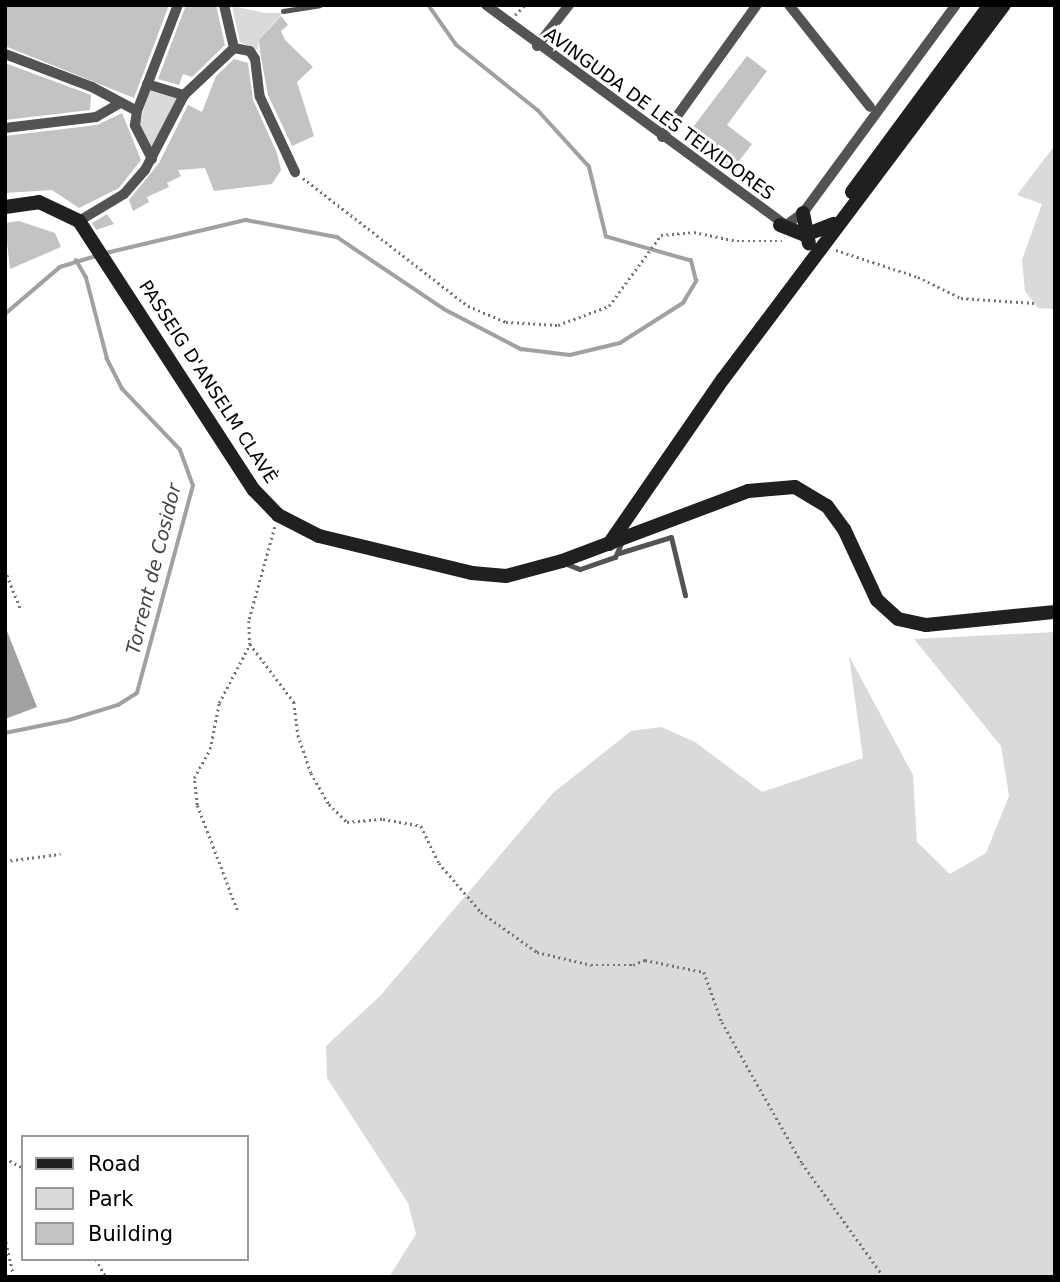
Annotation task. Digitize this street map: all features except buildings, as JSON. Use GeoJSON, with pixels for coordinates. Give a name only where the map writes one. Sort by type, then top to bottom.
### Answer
{"type":"FeatureCollection","features":[{"type":"Feature","properties":{"kind":"main road"},"geometry":{"type":"LineString","coordinates":[[617,545],[674,447],[805,271],[826,231],[990,5]]}},
{"type":"Feature","properties":{"kind":"main road"},"geometry":{"type":"LineString","coordinates":[[818,248],[850,211],[1004,5]]}},
{"type":"Feature","properties":{"kind":"main road"},"geometry":{"type":"LineString","coordinates":[[5,208],[39,202],[79,220]]}},
{"type":"Feature","properties":{"kind":"main road"},"geometry":{"type":"LineString","coordinates":[[799,234],[826,231],[850,211]]}},
{"type":"Feature","properties":{"kind":"main road"},"geometry":{"type":"LineString","coordinates":[[799,234],[803,213]]}},
{"type":"Feature","properties":{"kind":"main road","name":"PASSEIG D'ANSELM CLAVÈ"},"geometry":{"type":"LineString","coordinates":[[79,220],[254,490],[278,515],[319,536],[472,573],[506,576],[617,545],[748,491],[795,487],[827,506],[845,529],[877,600],[898,619],[926,625],[1055,612]]}},
{"type":"Feature","properties":{"kind":"main road"},"geometry":{"type":"LineString","coordinates":[[779,225],[799,234],[818,248]]}},
{"type":"Feature","properties":{"kind":"street"},"geometry":{"type":"LineString","coordinates":[[152,159],[135,125],[137,111],[178,5]]}},
{"type":"Feature","properties":{"kind":"street"},"geometry":{"type":"LineString","coordinates":[[224,5],[234,48],[255,59],[260,97],[295,172]]}},
{"type":"Feature","properties":{"kind":"street","name":"AVINGUDA DE LES TEIXIDORES"},"geometry":{"type":"LineString","coordinates":[[486,5],[537,46],[779,225]]}},
{"type":"Feature","properties":{"kind":"street"},"geometry":{"type":"LineString","coordinates":[[537,46],[569,5]]}},
{"type":"Feature","properties":{"kind":"street"},"geometry":{"type":"LineString","coordinates":[[662,137],[757,5]]}},
{"type":"Feature","properties":{"kind":"street"},"geometry":{"type":"LineString","coordinates":[[789,5],[870,107]]}},
{"type":"Feature","properties":{"kind":"street"},"geometry":{"type":"LineString","coordinates":[[779,225],[791,224],[803,213],[956,5]]}},
{"type":"Feature","properties":{"kind":"street"},"geometry":{"type":"LineString","coordinates":[[79,220],[124,194],[152,159],[184,95],[234,48]]}},
{"type":"Feature","properties":{"kind":"street"},"geometry":{"type":"LineString","coordinates":[[5,54],[137,111]]}},
{"type":"Feature","properties":{"kind":"street"},"geometry":{"type":"LineString","coordinates":[[147,84],[184,95]]}},
{"type":"Feature","properties":{"kind":"street"},"geometry":{"type":"LineString","coordinates":[[5,128],[96,117],[120,103]]}},
{"type":"Feature","properties":{"kind":"lane"},"geometry":{"type":"LineString","coordinates":[[283,11],[320,5]]}},
{"type":"Feature","properties":{"kind":"lane"},"geometry":{"type":"LineString","coordinates":[[617,545],[671,537],[685,595]]}},
{"type":"Feature","properties":{"kind":"path"},"geometry":{"type":"LineString","coordinates":[[295,172],[468,306],[506,322],[558,325],[608,306],[661,235],[677,232],[761,243],[786,240],[799,234]]}},
{"type":"Feature","properties":{"kind":"path"},"geometry":{"type":"LineString","coordinates":[[818,248],[918,277],[961,298],[1035,303]]}},
{"type":"Feature","properties":{"kind":"path"},"geometry":{"type":"LineString","coordinates":[[237,910],[197,805],[194,778],[209,750],[219,703],[250,644],[249,621],[278,515]]}},
{"type":"Feature","properties":{"kind":"path"},"geometry":{"type":"LineString","coordinates":[[5,570],[21,610]]}},
{"type":"Feature","properties":{"kind":"path"},"geometry":{"type":"LineString","coordinates":[[250,644],[294,702],[298,735],[311,773],[329,804],[347,822],[383,819],[408,826],[421,826],[439,863],[481,912],[537,952],[591,965],[613,967],[645,960],[704,972],[722,1022],[802,1163],[884,1277]]}},
{"type":"Feature","properties":{"kind":"path"},"geometry":{"type":"LineString","coordinates":[[5,861],[61,855]]}},
{"type":"Feature","properties":{"kind":"path"},"geometry":{"type":"LineString","coordinates":[[5,1158],[21,1167]]}},
{"type":"Feature","properties":{"kind":"path"},"geometry":{"type":"LineString","coordinates":[[5,1237],[14,1277]]}},
{"type":"Feature","properties":{"kind":"path"},"geometry":{"type":"LineString","coordinates":[[97,1261],[106,1277]]}},
{"type":"Feature","properties":{"kind":"green space"},"geometry":{"type":"Polygon","coordinates":[[[232,6],[266,13],[283,13],[259,40],[258,50],[240,42],[232,6]]]}},
{"type":"Feature","properties":{"kind":"green space"},"geometry":{"type":"Polygon","coordinates":[[[150,88],[178,97],[151,150],[139,125],[150,88]]]}},
{"type":"Feature","properties":{"kind":"green space"},"geometry":{"type":"Polygon","coordinates":[[[1055,145],[1055,309],[1038,308],[1025,291],[1022,260],[1042,204],[1017,195],[1055,145]]]}},
{"type":"Feature","properties":{"kind":"green space"},"geometry":{"type":"Polygon","coordinates":[[[1055,632],[1055,1277],[389,1277],[416,1234],[408,1203],[327,1078],[326,1046],[380,996],[553,793],[631,731],[661,727],[695,742],[762,792],[863,758],[849,656],[913,775],[917,842],[950,874],[986,853],[1009,796],[1001,746],[914,639],[1055,632]]]}},
{"type":"Feature","properties":{"kind":"shaded area"},"geometry":{"type":"Polygon","coordinates":[[[5,626],[37,707],[5,719],[5,626]]]}},
{"type":"Feature","properties":{"kind":"waterway"},"geometry":{"type":"LineString","coordinates":[[106,253],[246,220],[337,237],[444,309],[521,349],[570,355],[620,343],[683,303],[696,281],[691,261],[606,237],[589,167],[538,111],[456,45],[428,5]]}},
{"type":"Feature","properties":{"kind":"waterway"},"geometry":{"type":"LineString","coordinates":[[5,314],[60,267],[96,256]]}},
{"type":"Feature","properties":{"kind":"waterway","name":"Torrent de Cosidor"},"geometry":{"type":"LineString","coordinates":[[5,733],[69,720],[118,705],[137,693],[193,486],[180,450],[122,389],[107,359],[86,278],[76,261]]}}]}
